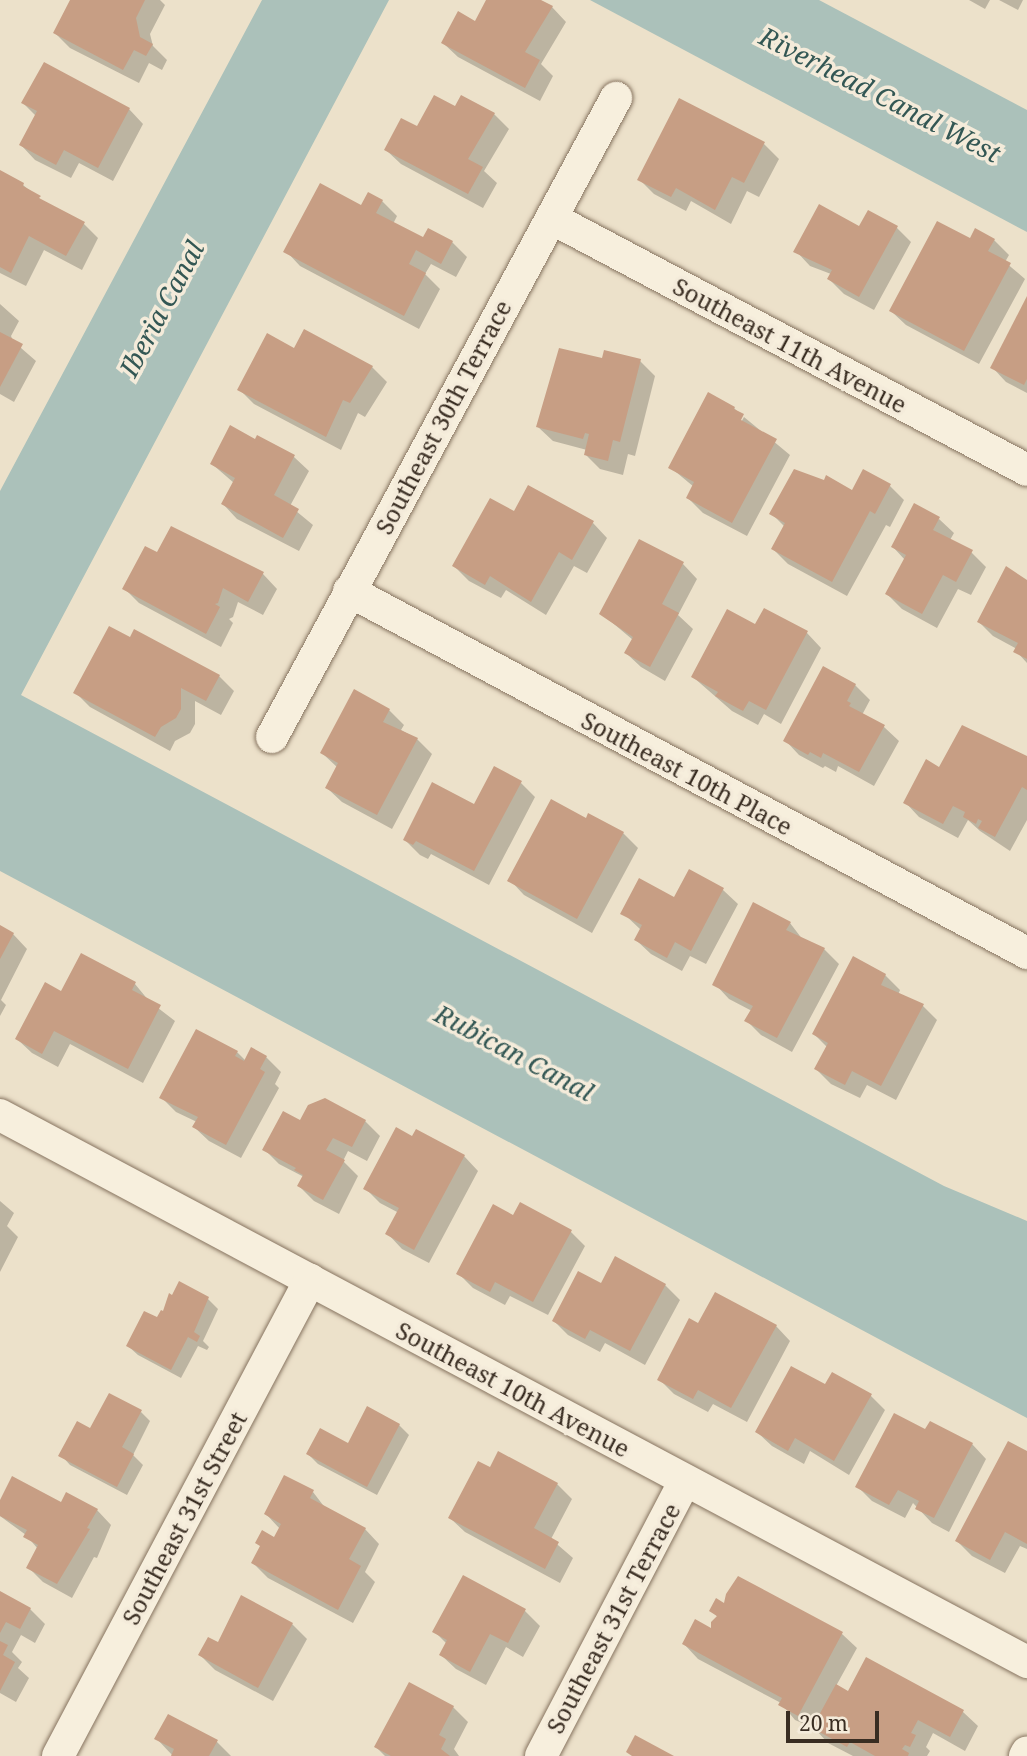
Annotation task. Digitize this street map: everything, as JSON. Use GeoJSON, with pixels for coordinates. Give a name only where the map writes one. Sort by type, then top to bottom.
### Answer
{"type":"FeatureCollection","features":[{"type":"Feature","properties":{"kind":"street","name":"Southeast 30th Terrace"},"geometry":{"type":"LineString","coordinates":[[272,737],[616,98]]}},
{"type":"Feature","properties":{"kind":"street","name":"Southeast 11th Avenue"},"geometry":{"type":"LineString","coordinates":[[553,219],[1027,470]]}},
{"type":"Feature","properties":{"kind":"street","name":"Southeast 10th Place"},"geometry":{"type":"LineString","coordinates":[[349,591],[1027,953]]}},
{"type":"Feature","properties":{"kind":"street","name":"Southeast 10th Avenue"},"geometry":{"type":"LineString","coordinates":[[0,1115],[1027,1662]]}},
{"type":"Feature","properties":{"kind":"street","name":"Southeast 31st Street"},"geometry":{"type":"LineString","coordinates":[[58,1756],[310,1280]]}},
{"type":"Feature","properties":{"kind":"street","name":"Southeast 31st Terrace"},"geometry":{"type":"LineString","coordinates":[[541,1756],[685,1480]]}},
{"type":"Feature","properties":{"kind":"water"},"geometry":{"type":"Polygon","coordinates":[[[262,0],[389,0],[21,695],[944,1186],[1027,1221],[1027,1418],[0,871],[0,491],[262,0]]]}},
{"type":"Feature","properties":{"kind":"water","name":"Riverhead Canal West"},"geometry":{"type":"Polygon","coordinates":[[[590,0],[819,0],[1027,110],[1027,232],[590,0]]]}},
{"type":"Feature","properties":{"kind":"building"},"geometry":{"type":"Polygon","coordinates":[[[70,0],[145,0],[136,18],[140,37],[153,44],[146,56],[134,50],[123,70],[53,33],[70,0]]]}},
{"type":"Feature","properties":{"kind":"building"},"geometry":{"type":"Polygon","coordinates":[[[486,0],[541,0],[553,6],[525,52],[540,60],[525,88],[441,43],[458,11],[475,21],[486,0]]]}},
{"type":"Feature","properties":{"kind":"building"},"geometry":{"type":"Polygon","coordinates":[[[44,62],[130,108],[98,168],[64,150],[56,165],[19,145],[37,111],[21,103],[44,62]]]}},
{"type":"Feature","properties":{"kind":"building"},"geometry":{"type":"Polygon","coordinates":[[[434,95],[455,106],[461,95],[495,113],[468,159],[483,167],[468,194],[384,150],[401,118],[417,126],[434,95]]]}},
{"type":"Feature","properties":{"kind":"building"},"geometry":{"type":"Polygon","coordinates":[[[679,98],[765,142],[744,183],[732,177],[715,210],[676,188],[671,197],[637,180],[679,98]]]}},
{"type":"Feature","properties":{"kind":"building"},"geometry":{"type":"Polygon","coordinates":[[[0,170],[24,183],[23,186],[41,196],[39,198],[85,222],[66,256],[29,236],[11,273],[0,267],[0,170]]]}},
{"type":"Feature","properties":{"kind":"building"},"geometry":{"type":"Polygon","coordinates":[[[320,183],[361,205],[368,192],[383,200],[376,213],[423,237],[428,228],[453,241],[441,264],[416,250],[409,264],[426,273],[404,316],[283,252],[320,183]]]}},
{"type":"Feature","properties":{"kind":"building"},"geometry":{"type":"Polygon","coordinates":[[[819,204],[859,226],[868,210],[898,226],[859,297],[827,279],[832,270],[793,252],[819,204]]]}},
{"type":"Feature","properties":{"kind":"building"},"geometry":{"type":"Polygon","coordinates":[[[937,221],[970,238],[975,228],[995,239],[988,251],[1011,263],[964,351],[889,311],[937,221]]]}},
{"type":"Feature","properties":{"kind":"building"},"geometry":{"type":"Polygon","coordinates":[[[1027,296],[1027,379],[1024,385],[990,368],[1027,296]]]}},
{"type":"Feature","properties":{"kind":"building"},"geometry":{"type":"Polygon","coordinates":[[[304,329],[373,366],[350,403],[343,400],[326,437],[237,390],[267,333],[294,348],[304,329]]]}},
{"type":"Feature","properties":{"kind":"building"},"geometry":{"type":"Polygon","coordinates":[[[0,332],[23,344],[0,387],[0,332]]]}},
{"type":"Feature","properties":{"kind":"building"},"geometry":{"type":"Polygon","coordinates":[[[559,348],[602,358],[604,350],[641,359],[620,442],[613,440],[608,461],[584,455],[589,434],[585,433],[583,439],[536,427],[559,348]]]}},
{"type":"Feature","properties":{"kind":"building"},"geometry":{"type":"Polygon","coordinates":[[[708,392],[744,414],[741,420],[777,439],[732,523],[686,498],[694,482],[668,468],[708,392]]]}},
{"type":"Feature","properties":{"kind":"building"},"geometry":{"type":"Polygon","coordinates":[[[230,425],[255,439],[257,435],[295,455],[274,495],[299,509],[283,538],[221,504],[235,478],[210,464],[230,425]]]}},
{"type":"Feature","properties":{"kind":"building"},"geometry":{"type":"Polygon","coordinates":[[[794,469],[824,480],[826,475],[852,490],[863,469],[891,484],[875,514],[870,511],[832,582],[771,549],[785,523],[769,514],[794,469]]]}},
{"type":"Feature","properties":{"kind":"building"},"geometry":{"type":"Polygon","coordinates":[[[528,485],[594,521],[572,560],[559,552],[531,602],[490,576],[485,585],[452,566],[490,498],[514,511],[528,485]]]}},
{"type":"Feature","properties":{"kind":"building"},"geometry":{"type":"Polygon","coordinates":[[[914,503],[940,517],[933,530],[973,550],[956,582],[943,575],[922,614],[885,594],[906,555],[891,547],[914,503]]]}},
{"type":"Feature","properties":{"kind":"building"},"geometry":{"type":"Polygon","coordinates":[[[171,526],[264,572],[248,602],[223,588],[218,603],[215,604],[220,607],[206,634],[122,589],[145,546],[157,552],[171,526]]]}},
{"type":"Feature","properties":{"kind":"building"},"geometry":{"type":"Polygon","coordinates":[[[639,539],[684,562],[662,604],[679,613],[650,667],[624,653],[633,637],[599,614],[639,539]]]}},
{"type":"Feature","properties":{"kind":"building"},"geometry":{"type":"Polygon","coordinates":[[[1006,566],[1027,580],[1027,659],[1013,652],[1018,643],[977,622],[1006,566]]]}},
{"type":"Feature","properties":{"kind":"building"},"geometry":{"type":"Polygon","coordinates":[[[764,608],[808,631],[766,710],[749,701],[743,711],[715,696],[718,692],[691,677],[727,609],[755,624],[764,608]]]}},
{"type":"Feature","properties":{"kind":"building"},"geometry":{"type":"Polygon","coordinates":[[[109,626],[130,637],[134,629],[220,675],[206,701],[181,688],[181,709],[176,718],[161,727],[155,737],[73,693],[109,626]]]}},
{"type":"Feature","properties":{"kind":"building"},"geometry":{"type":"Polygon","coordinates":[[[823,666],[856,684],[847,701],[851,703],[849,706],[885,725],[859,772],[823,753],[821,758],[810,752],[808,755],[783,741],[823,666]]]}},
{"type":"Feature","properties":{"kind":"building"},"geometry":{"type":"Polygon","coordinates":[[[354,689],[390,709],[383,722],[418,738],[377,815],[325,788],[338,763],[320,753],[354,689]]]}},
{"type":"Feature","properties":{"kind":"building"},"geometry":{"type":"Polygon","coordinates":[[[962,725],[1027,756],[1027,790],[1022,787],[995,837],[978,828],[982,821],[978,819],[976,824],[963,817],[965,812],[953,806],[943,824],[903,803],[926,759],[939,767],[962,725]]]}},
{"type":"Feature","properties":{"kind":"building"},"geometry":{"type":"Polygon","coordinates":[[[494,766],[522,781],[474,871],[416,841],[413,845],[403,840],[432,782],[474,804],[494,766]]]}},
{"type":"Feature","properties":{"kind":"building"},"geometry":{"type":"Polygon","coordinates":[[[551,799],[586,818],[588,813],[624,832],[577,919],[507,881],[551,799]]]}},
{"type":"Feature","properties":{"kind":"building"},"geometry":{"type":"Polygon","coordinates":[[[689,869],[724,888],[691,951],[675,942],[667,958],[634,940],[642,925],[620,914],[639,878],[674,897],[689,869]]]}},
{"type":"Feature","properties":{"kind":"building"},"geometry":{"type":"Polygon","coordinates":[[[753,902],[791,922],[786,930],[825,948],[777,1038],[744,1021],[753,1006],[712,985],[753,902]]]}},
{"type":"Feature","properties":{"kind":"building"},"geometry":{"type":"Polygon","coordinates":[[[0,925],[14,933],[0,959],[0,925]]]}},
{"type":"Feature","properties":{"kind":"building"},"geometry":{"type":"Polygon","coordinates":[[[81,953],[136,982],[132,990],[161,1005],[128,1069],[54,1031],[42,1054],[15,1039],[45,982],[61,991],[81,953]]]}},
{"type":"Feature","properties":{"kind":"building"},"geometry":{"type":"Polygon","coordinates":[[[853,956],[886,974],[881,985],[924,1004],[881,1086],[852,1071],[845,1085],[814,1069],[828,1043],[812,1034],[853,956]]]}},
{"type":"Feature","properties":{"kind":"building"},"geometry":{"type":"Polygon","coordinates":[[[196,1029],[238,1051],[235,1056],[244,1061],[251,1047],[267,1056],[260,1069],[265,1072],[226,1145],[192,1127],[198,1117],[159,1098],[196,1029]]]}},
{"type":"Feature","properties":{"kind":"building"},"geometry":{"type":"Polygon","coordinates":[[[325,1098],[366,1120],[352,1147],[333,1138],[326,1150],[345,1160],[323,1200],[297,1186],[303,1175],[294,1170],[296,1168],[262,1150],[283,1111],[300,1120],[308,1105],[325,1098]]]}},
{"type":"Feature","properties":{"kind":"building"},"geometry":{"type":"Polygon","coordinates":[[[396,1127],[412,1136],[416,1129],[465,1155],[414,1250],[385,1234],[399,1208],[363,1189],[396,1127]]]}},
{"type":"Feature","properties":{"kind":"building"},"geometry":{"type":"Polygon","coordinates":[[[520,1202],[572,1230],[533,1302],[495,1282],[490,1292],[456,1274],[493,1204],[513,1215],[520,1202]]]}},
{"type":"Feature","properties":{"kind":"building"},"geometry":{"type":"Polygon","coordinates":[[[615,1256],[666,1284],[630,1351],[590,1330],[585,1339],[552,1321],[578,1271],[601,1283],[615,1256]]]}},
{"type":"Feature","properties":{"kind":"building"},"geometry":{"type":"Polygon","coordinates":[[[179,1281],[209,1297],[194,1332],[200,1336],[197,1342],[188,1337],[171,1370],[126,1346],[144,1311],[157,1317],[161,1310],[163,1311],[169,1293],[172,1295],[179,1281]]]}},
{"type":"Feature","properties":{"kind":"building"},"geometry":{"type":"Polygon","coordinates":[[[715,1292],[777,1325],[731,1408],[698,1390],[693,1399],[657,1380],[689,1318],[698,1323],[715,1292]]]}},
{"type":"Feature","properties":{"kind":"building"},"geometry":{"type":"Polygon","coordinates":[[[791,1366],[825,1384],[832,1372],[872,1394],[834,1461],[795,1438],[788,1451],[755,1432],[791,1366]]]}},
{"type":"Feature","properties":{"kind":"building"},"geometry":{"type":"Polygon","coordinates":[[[109,1393],[142,1410],[122,1447],[134,1454],[117,1487],[58,1456],[77,1421],[90,1428],[109,1393]]]}},
{"type":"Feature","properties":{"kind":"building"},"geometry":{"type":"Polygon","coordinates":[[[367,1406],[400,1424],[367,1487],[306,1454],[320,1428],[348,1443],[367,1406]]]}},
{"type":"Feature","properties":{"kind":"building"},"geometry":{"type":"Polygon","coordinates":[[[894,1413],[925,1429],[930,1421],[973,1443],[934,1518],[915,1509],[919,1501],[898,1490],[889,1505],[855,1487],[894,1413]]]}},
{"type":"Feature","properties":{"kind":"building"},"geometry":{"type":"Polygon","coordinates":[[[1008,1441],[1027,1451],[1027,1544],[1005,1532],[990,1560],[955,1541],[1008,1441]]]}},
{"type":"Feature","properties":{"kind":"building"},"geometry":{"type":"Polygon","coordinates":[[[498,1451],[558,1483],[534,1528],[559,1542],[545,1569],[448,1518],[478,1461],[490,1467],[498,1451]]]}},
{"type":"Feature","properties":{"kind":"building"},"geometry":{"type":"Polygon","coordinates":[[[284,1475],[314,1490],[310,1498],[366,1528],[349,1559],[361,1566],[338,1610],[251,1563],[260,1546],[255,1543],[262,1530],[274,1537],[281,1524],[264,1514],[284,1475]]]}},
{"type":"Feature","properties":{"kind":"building"},"geometry":{"type":"Polygon","coordinates":[[[12,1476],[61,1502],[66,1492],[98,1509],[87,1528],[90,1529],[57,1584],[26,1568],[38,1545],[23,1537],[27,1530],[0,1516],[0,1500],[12,1476]]]}},
{"type":"Feature","properties":{"kind":"building"},"geometry":{"type":"Polygon","coordinates":[[[463,1575],[526,1609],[508,1643],[490,1634],[470,1672],[439,1655],[447,1640],[432,1632],[463,1575]]]}},
{"type":"Feature","properties":{"kind":"building"},"geometry":{"type":"Polygon","coordinates":[[[738,1576],[843,1632],[798,1716],[778,1705],[782,1698],[682,1644],[695,1619],[711,1628],[711,1622],[717,1616],[709,1611],[716,1598],[724,1603],[726,1594],[738,1576]]]}},
{"type":"Feature","properties":{"kind":"building"},"geometry":{"type":"Polygon","coordinates":[[[0,1591],[31,1608],[20,1629],[6,1622],[0,1633],[0,1591]]]}},
{"type":"Feature","properties":{"kind":"building"},"geometry":{"type":"Polygon","coordinates":[[[241,1595],[293,1623],[258,1688],[198,1655],[208,1637],[218,1642],[241,1595]]]}},
{"type":"Feature","properties":{"kind":"building"},"geometry":{"type":"Polygon","coordinates":[[[0,1641],[8,1645],[3,1655],[15,1662],[0,1691],[0,1641]]]}},
{"type":"Feature","properties":{"kind":"building"},"geometry":{"type":"Polygon","coordinates":[[[866,1657],[964,1710],[950,1737],[918,1720],[911,1733],[916,1735],[910,1747],[905,1745],[902,1749],[909,1753],[908,1756],[875,1756],[850,1742],[847,1747],[812,1728],[836,1684],[848,1691],[866,1657]]]}},
{"type":"Feature","properties":{"kind":"building"},"geometry":{"type":"Polygon","coordinates":[[[409,1682],[454,1706],[439,1735],[446,1739],[441,1749],[450,1756],[391,1756],[374,1747],[409,1682]]]}},
{"type":"Feature","properties":{"kind":"building"},"geometry":{"type":"Polygon","coordinates":[[[168,1714],[218,1740],[209,1756],[171,1756],[174,1749],[154,1739],[168,1714]]]}},
{"type":"Feature","properties":{"kind":"building"},"geometry":{"type":"Polygon","coordinates":[[[635,1735],[674,1756],[632,1756],[626,1752],[635,1735]]]}},
{"type":"Feature","properties":{"kind":"water label","name":"Iberia Canal"},"geometry":{"type":"Point","coordinates":[162,309]}},
{"type":"Feature","properties":{"kind":"water label","name":"Rubican Canal"},"geometry":{"type":"Point","coordinates":[514,1053]}}]}
